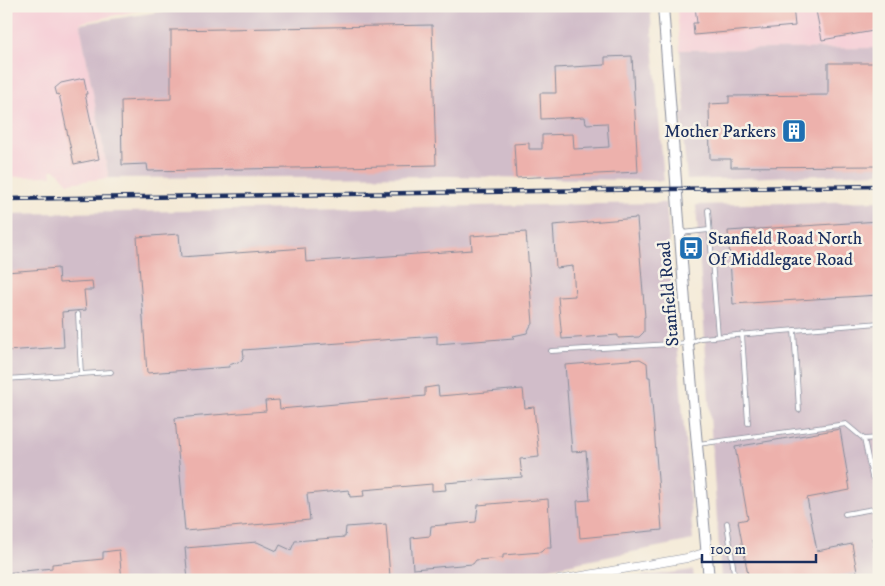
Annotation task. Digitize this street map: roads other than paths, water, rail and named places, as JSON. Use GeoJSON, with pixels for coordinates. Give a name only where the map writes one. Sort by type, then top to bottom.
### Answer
{"type":"FeatureCollection","features":[{"type":"Feature","properties":{"kind":"street","name":"Stanfield Road"},"geometry":{"type":"LineString","coordinates":[[662,6],[679,234],[709,580]]}},
{"type":"Feature","properties":{"kind":"street"},"geometry":{"type":"LineString","coordinates":[[559,580],[687,558],[707,552]]}},
{"type":"Feature","properties":{"kind":"lane"},"geometry":{"type":"LineString","coordinates":[[708,210],[708,230],[718,336]]}},
{"type":"Feature","properties":{"kind":"lane"},"geometry":{"type":"LineString","coordinates":[[679,234],[708,230]]}},
{"type":"Feature","properties":{"kind":"lane"},"geometry":{"type":"LineString","coordinates":[[78,314],[81,374]]}},
{"type":"Feature","properties":{"kind":"lane"},"geometry":{"type":"LineString","coordinates":[[551,351],[688,343],[701,338],[718,336],[879,323]]}},
{"type":"Feature","properties":{"kind":"lane"},"geometry":{"type":"LineString","coordinates":[[794,330],[799,410]]}},
{"type":"Feature","properties":{"kind":"lane"},"geometry":{"type":"LineString","coordinates":[[742,334],[748,423]]}},
{"type":"Feature","properties":{"kind":"lane"},"geometry":{"type":"LineString","coordinates":[[6,379],[111,372]]}},
{"type":"Feature","properties":{"kind":"lane"},"geometry":{"type":"LineString","coordinates":[[697,444],[846,424],[864,439],[872,477],[879,476]]}},
{"type":"Feature","properties":{"kind":"lane"},"geometry":{"type":"LineString","coordinates":[[864,439],[879,438]]}},
{"type":"Feature","properties":{"kind":"lane"},"geometry":{"type":"LineString","coordinates":[[845,514],[879,508]]}},
{"type":"Feature","properties":{"kind":"lane"},"geometry":{"type":"LineString","coordinates":[[727,523],[735,580]]}},
{"type":"Feature","properties":{"kind":"lane"},"geometry":{"type":"LineString","coordinates":[[707,552],[730,548]]}},
{"type":"Feature","properties":{"kind":"lane"},"geometry":{"type":"LineString","coordinates":[[874,580],[879,579]]}},
{"type":"Feature","properties":{"kind":"railway"},"geometry":{"type":"LineString","coordinates":[[6,199],[879,186]]}},
{"type":"Feature","properties":{"kind":"place","name":"Mother Parkers"},"geometry":{"type":"Point","coordinates":[794,131]}},
{"type":"Feature","properties":{"kind":"place","name":"Stanfield Road North Of Middlegate Road"},"geometry":{"type":"Point","coordinates":[691,248]}}]}
